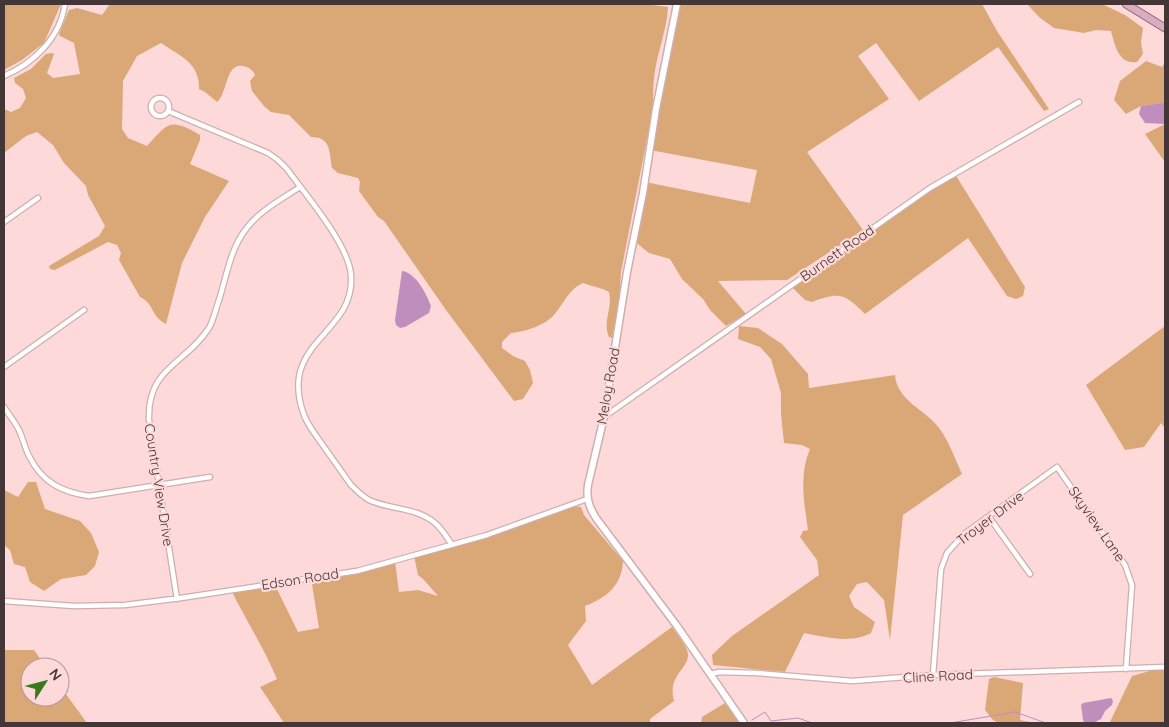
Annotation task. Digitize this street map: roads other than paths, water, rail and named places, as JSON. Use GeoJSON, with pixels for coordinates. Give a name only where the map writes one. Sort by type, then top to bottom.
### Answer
{"type":"FeatureCollection","features":[{"type":"Feature","properties":{"kind":"main road"},"geometry":{"type":"LineString","coordinates":[[1126,4],[1165,28]]}},
{"type":"Feature","properties":{"kind":"street"},"geometry":{"type":"LineString","coordinates":[[4,76],[33,58],[50,41],[59,25],[65,4]]}},
{"type":"Feature","properties":{"kind":"street","name":"Meloy Road"},"geometry":{"type":"LineString","coordinates":[[587,499],[588,485],[604,417],[627,272],[677,4]]}},
{"type":"Feature","properties":{"kind":"street"},"geometry":{"type":"LineString","coordinates":[[164,99],[169,106],[168,111],[161,116],[155,115],[152,110],[152,104],[156,100],[164,99]]}},
{"type":"Feature","properties":{"kind":"street","name":"Burnett Road"},"geometry":{"type":"LineString","coordinates":[[604,417],[930,188],[1079,102]]}},
{"type":"Feature","properties":{"kind":"street"},"geometry":{"type":"LineString","coordinates":[[168,111],[268,153],[278,160],[287,169],[339,241],[352,275],[348,301],[342,312],[312,348],[301,367],[298,393],[304,417],[351,485],[358,492],[367,499],[426,517],[437,524],[452,545]]}},
{"type":"Feature","properties":{"kind":"street","name":"Country View Drive"},"geometry":{"type":"LineString","coordinates":[[177,599],[148,410],[156,383],[164,372],[198,343],[210,325],[236,246],[245,230],[261,214],[300,187]]}},
{"type":"Feature","properties":{"kind":"street"},"geometry":{"type":"LineString","coordinates":[[4,222],[38,198]]}},
{"type":"Feature","properties":{"kind":"street"},"geometry":{"type":"LineString","coordinates":[[4,367],[84,310]]}},
{"type":"Feature","properties":{"kind":"street"},"geometry":{"type":"LineString","coordinates":[[4,407],[19,429],[36,469],[46,480],[72,494],[89,496],[210,477]]}},
{"type":"Feature","properties":{"kind":"street","name":"Skyview Lane"},"geometry":{"type":"LineString","coordinates":[[1037,482],[1057,467],[1060,469],[1128,570],[1132,591],[1126,669]]}},
{"type":"Feature","properties":{"kind":"street","name":"Troyer Drive"},"geometry":{"type":"LineString","coordinates":[[932,675],[942,564],[947,553],[955,542],[1037,482]]}},
{"type":"Feature","properties":{"kind":"street"},"geometry":{"type":"LineString","coordinates":[[587,499],[592,512],[711,674],[744,723]]}},
{"type":"Feature","properties":{"kind":"street","name":"Edson Road"},"geometry":{"type":"LineString","coordinates":[[4,601],[74,606],[125,605],[177,599],[357,571],[452,545],[587,499]]}},
{"type":"Feature","properties":{"kind":"street"},"geometry":{"type":"LineString","coordinates":[[989,517],[1030,574]]}},
{"type":"Feature","properties":{"kind":"street","name":"Cline Road"},"geometry":{"type":"LineString","coordinates":[[711,674],[719,672],[757,673],[852,681],[932,675],[1165,667]]}},
{"type":"Feature","properties":{"kind":"waterway"},"geometry":{"type":"LineString","coordinates":[[752,720],[765,712],[771,721],[798,718],[812,723]]}},
{"type":"Feature","properties":{"kind":"waterway"},"geometry":{"type":"LineString","coordinates":[[950,723],[1015,712],[1046,723]]}}]}
